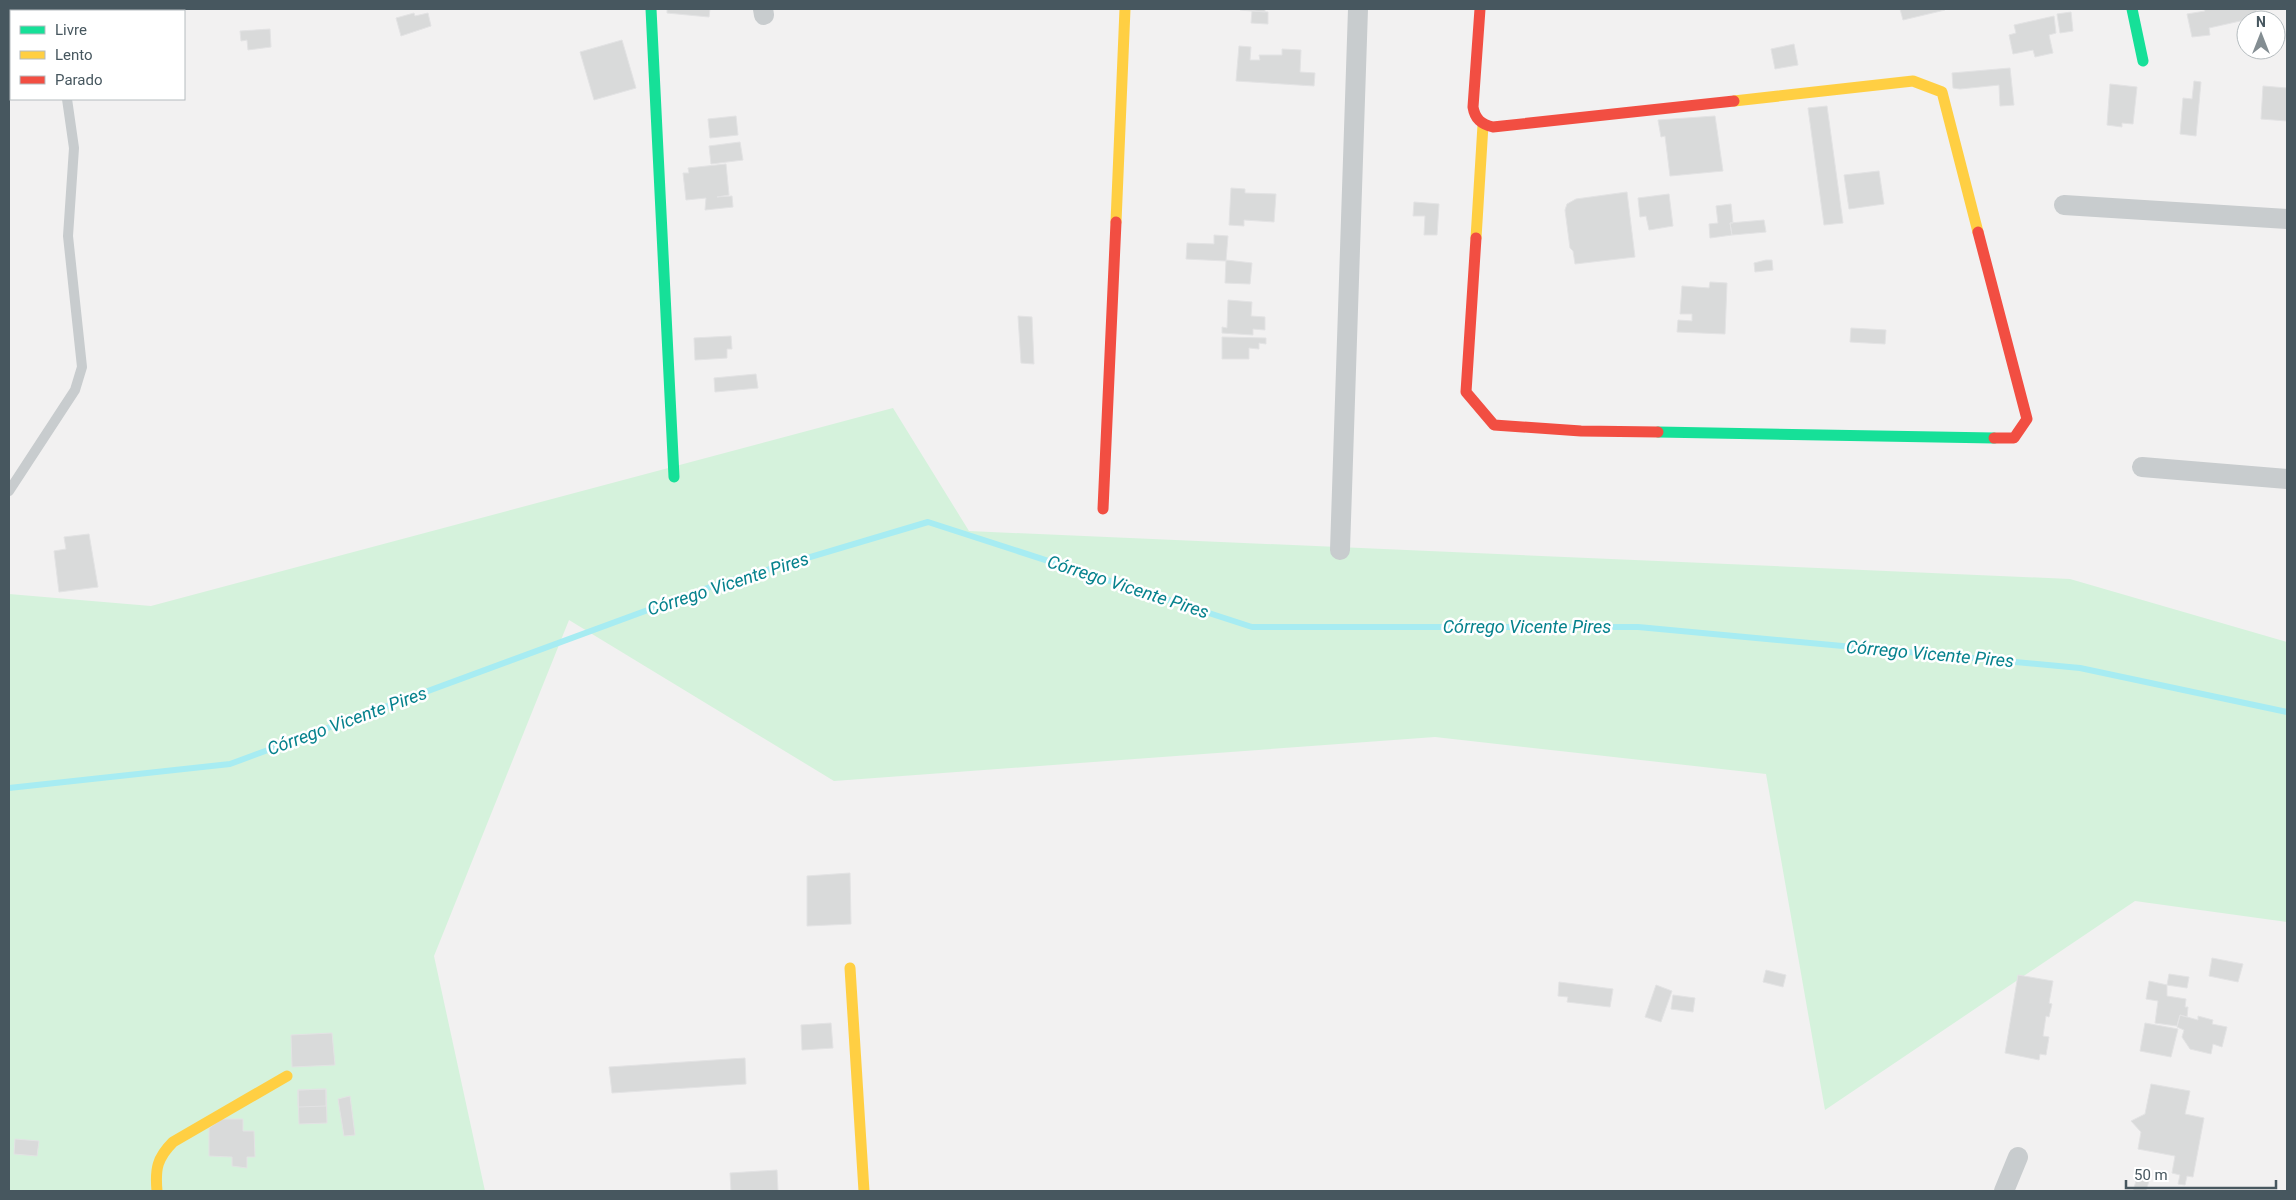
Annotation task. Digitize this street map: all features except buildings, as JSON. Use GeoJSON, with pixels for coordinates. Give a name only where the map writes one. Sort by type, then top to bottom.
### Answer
{"type":"FeatureCollection","features":[{"type":"Feature","properties":{"kind":"street"},"geometry":{"type":"LineString","coordinates":[[651,9],[674,477]]}},
{"type":"Feature","properties":{"kind":"street"},"geometry":{"type":"LineString","coordinates":[[1104,509],[1125,9]]}},
{"type":"Feature","properties":{"kind":"street"},"geometry":{"type":"LineString","coordinates":[[1340,550],[1358,9]]}},
{"type":"Feature","properties":{"kind":"street"},"geometry":{"type":"LineString","coordinates":[[1480,9],[1473,107],[1475,117],[1483,125],[1493,127],[1913,81],[1942,92],[2028,419],[2014,438],[1591,431],[1494,425],[1466,392],[1483,125]]}},
{"type":"Feature","properties":{"kind":"street"},"geometry":{"type":"LineString","coordinates":[[2132,9],[2143,61]]}},
{"type":"Feature","properties":{"kind":"street"},"geometry":{"type":"LineString","coordinates":[[2064,205],[2287,219]]}},
{"type":"Feature","properties":{"kind":"street"},"geometry":{"type":"LineString","coordinates":[[2142,467],[2287,479]]}},
{"type":"Feature","properties":{"kind":"street"},"geometry":{"type":"LineString","coordinates":[[850,968],[864,1191]]}},
{"type":"Feature","properties":{"kind":"street"},"geometry":{"type":"LineString","coordinates":[[157,1191],[154,1170],[159,1156],[173,1142],[287,1076]]}},
{"type":"Feature","properties":{"kind":"street"},"geometry":{"type":"LineString","coordinates":[[2004,1191],[2018,1157]]}},
{"type":"Feature","properties":{"kind":"lane"},"geometry":{"type":"LineString","coordinates":[[9,491],[75,390],[82,367],[68,236],[74,148],[67,100]]}},
{"type":"Feature","properties":{"kind":"green space"},"geometry":{"type":"Polygon","coordinates":[[[893,408],[969,531],[2070,579],[2287,642],[2287,922],[2135,901],[1825,1110],[1766,774],[1435,737],[834,781],[569,620],[434,956],[485,1191],[9,1191],[9,594],[151,606],[893,408]]]}},
{"type":"Feature","properties":{"kind":"waterway","name":"Córrego Vicente Pires"},"geometry":{"type":"LineString","coordinates":[[9,788],[230,764],[713,586],[928,522],[1252,627],[1638,627],[2080,668],[2287,712]]}},
{"type":"Feature","properties":{"kind":"traffic: fast"},"geometry":{"type":"LineString","coordinates":[[651,9],[674,477]]}},
{"type":"Feature","properties":{"kind":"traffic: fast"},"geometry":{"type":"LineString","coordinates":[[2132,9],[2143,61]]}},
{"type":"Feature","properties":{"kind":"traffic: fast"},"geometry":{"type":"LineString","coordinates":[[1658,432],[1994,438]]}},
{"type":"Feature","properties":{"kind":"traffic: slow"},"geometry":{"type":"LineString","coordinates":[[1116,222],[1125,9]]}},
{"type":"Feature","properties":{"kind":"traffic: slow"},"geometry":{"type":"LineString","coordinates":[[1734,101],[1913,81],[1942,92],[1978,232]]}},
{"type":"Feature","properties":{"kind":"traffic: slow"},"geometry":{"type":"LineString","coordinates":[[1476,238],[1483,125]]}},
{"type":"Feature","properties":{"kind":"traffic: slow"},"geometry":{"type":"LineString","coordinates":[[850,968],[864,1191]]}},
{"type":"Feature","properties":{"kind":"traffic: slow"},"geometry":{"type":"LineString","coordinates":[[157,1191],[156,1176],[158,1164],[163,1153],[173,1142],[287,1076]]}},
{"type":"Feature","properties":{"kind":"traffic: jam"},"geometry":{"type":"LineString","coordinates":[[1480,9],[1473,107],[1477,118],[1489,126],[1734,101]]}},
{"type":"Feature","properties":{"kind":"traffic: jam"},"geometry":{"type":"LineString","coordinates":[[1103,509],[1116,222]]}},
{"type":"Feature","properties":{"kind":"traffic: jam"},"geometry":{"type":"LineString","coordinates":[[1978,232],[2027,419],[2014,438],[1994,438]]}},
{"type":"Feature","properties":{"kind":"traffic: jam"},"geometry":{"type":"LineString","coordinates":[[1476,238],[1466,392],[1494,425],[1581,431],[1658,432]]}}]}
